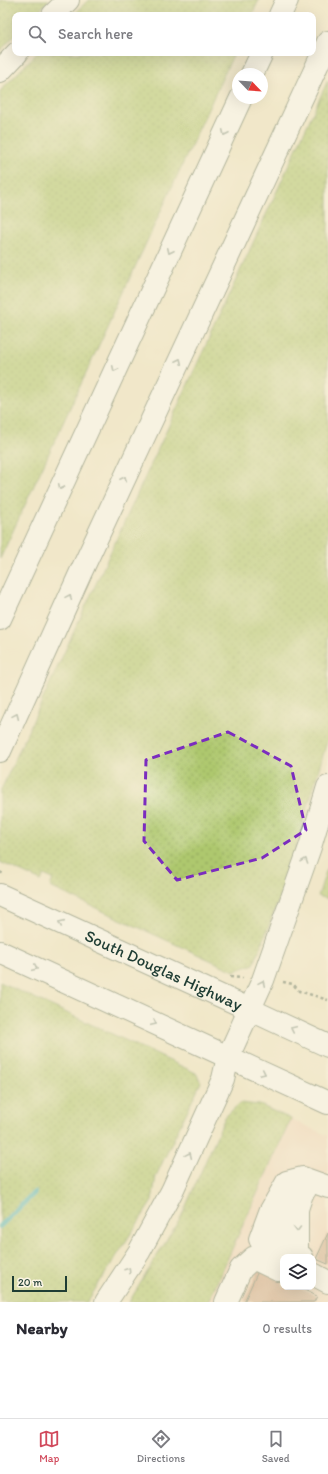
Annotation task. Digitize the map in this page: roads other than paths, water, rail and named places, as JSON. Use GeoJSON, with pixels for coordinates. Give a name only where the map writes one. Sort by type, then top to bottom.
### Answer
{"type":"FeatureCollection","features":[{"type":"Feature","properties":{"kind":"main road"},"geometry":{"type":"LineString","coordinates":[[56,12],[68,0]]}},
{"type":"Feature","properties":{"kind":"main road"},"geometry":{"type":"LineString","coordinates":[[281,12],[287,0]]}},
{"type":"Feature","properties":{"kind":"main road"},"geometry":{"type":"LineString","coordinates":[[0,751],[80,574],[328,42]]}},
{"type":"Feature","properties":{"kind":"main road"},"geometry":{"type":"LineString","coordinates":[[0,71],[14,56]]}},
{"type":"Feature","properties":{"kind":"main road"},"geometry":{"type":"LineString","coordinates":[[255,68],[261,56]]}},
{"type":"Feature","properties":{"kind":"main road"},"geometry":{"type":"LineString","coordinates":[[0,619],[238,104]]}},
{"type":"Feature","properties":{"kind":"main road"},"geometry":{"type":"LineString","coordinates":[[106,1302],[139,1252],[172,1191],[224,1078],[228,1057],[263,980],[310,848],[328,787]]}},
{"type":"Feature","properties":{"kind":"main road","name":"South Douglas Highway"},"geometry":{"type":"LineString","coordinates":[[0,895],[328,1046]]}},
{"type":"Feature","properties":{"kind":"main road"},"geometry":{"type":"LineString","coordinates":[[0,952],[328,1103]]}},
{"type":"Feature","properties":{"kind":"main road"},"geometry":{"type":"LineString","coordinates":[[280,1254],[266,1251],[260,1239],[270,1212],[287,1182],[303,1178],[316,1188],[297,1209],[299,1254]]}},
{"type":"Feature","properties":{"kind":"main road"},"geometry":{"type":"LineString","coordinates":[[226,1302],[241,1269],[253,1258],[280,1271]]}},
{"type":"Feature","properties":{"kind":"main road"},"geometry":{"type":"LineString","coordinates":[[316,1264],[328,1269]]}},
{"type":"Feature","properties":{"kind":"waterway"},"geometry":{"type":"LineString","coordinates":[[0,1226],[34,1193]]}}]}
